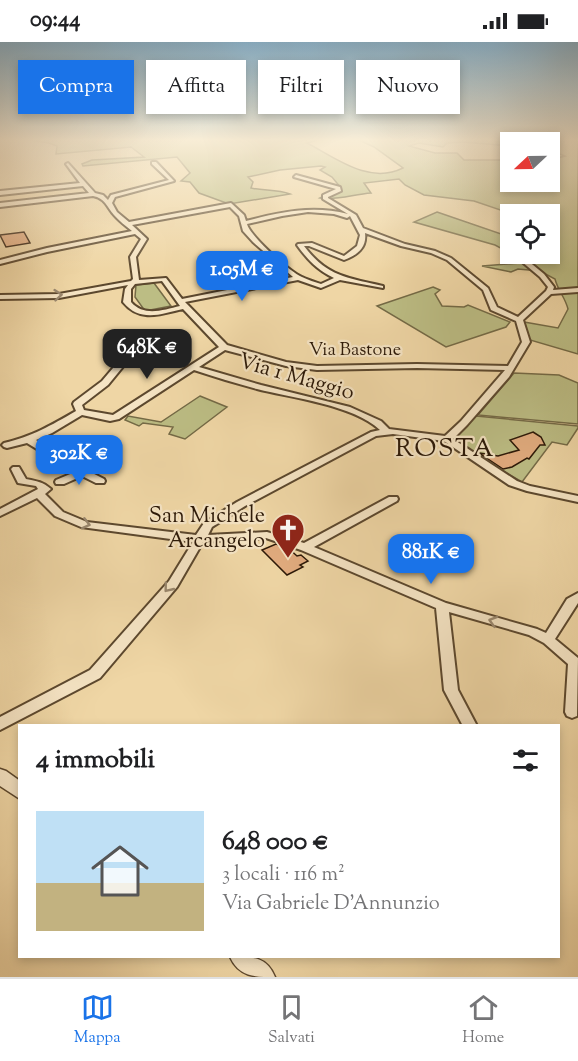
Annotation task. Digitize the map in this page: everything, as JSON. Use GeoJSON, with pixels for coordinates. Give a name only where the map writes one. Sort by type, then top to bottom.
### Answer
{"type":"FeatureCollection","features":[{"type":"Feature","properties":{"kind":"street"},"geometry":{"type":"LineString","coordinates":[[109,203],[113,196],[166,183]]}},
{"type":"Feature","properties":{"kind":"street"},"geometry":{"type":"LineString","coordinates":[[319,183],[338,188],[339,190],[325,196],[326,199],[354,216],[361,229],[363,244],[358,252],[344,258],[310,244],[300,245],[312,263],[339,278],[381,287]]}},
{"type":"Feature","properties":{"kind":"street"},"geometry":{"type":"LineString","coordinates":[[0,193],[84,184],[93,194]]}},
{"type":"Feature","properties":{"kind":"street"},"geometry":{"type":"LineString","coordinates":[[0,205],[93,194],[101,196],[109,203],[112,210],[143,236],[144,241],[133,257],[136,277],[128,289],[129,306],[134,311],[148,314],[298,278]]}},
{"type":"Feature","properties":{"kind":"street"},"geometry":{"type":"LineString","coordinates":[[128,224],[231,206],[242,216],[243,223],[251,237],[298,278],[321,286],[339,278]]}},
{"type":"Feature","properties":{"kind":"street"},"geometry":{"type":"LineString","coordinates":[[243,223],[297,212],[317,211],[354,216]]}},
{"type":"Feature","properties":{"kind":"street"},"geometry":{"type":"LineString","coordinates":[[288,223],[297,212]]}},
{"type":"Feature","properties":{"kind":"street"},"geometry":{"type":"LineString","coordinates":[[361,229],[403,245],[441,254],[486,289],[494,308],[519,320],[526,342],[509,369],[464,423],[447,439]]}},
{"type":"Feature","properties":{"kind":"street"},"geometry":{"type":"LineString","coordinates":[[0,262],[46,250],[137,232]]}},
{"type":"Feature","properties":{"kind":"street"},"geometry":{"type":"LineString","coordinates":[[519,320],[549,292],[551,287],[547,278],[526,264]]}},
{"type":"Feature","properties":{"kind":"street"},"geometry":{"type":"LineString","coordinates":[[0,297],[59,296],[133,282],[166,280],[182,304],[224,347],[116,417],[79,412],[49,431],[29,440],[7,445]]}},
{"type":"Feature","properties":{"kind":"street"},"geometry":{"type":"LineString","coordinates":[[549,292],[578,290]]}},
{"type":"Feature","properties":{"kind":"street","name":"Via Bastone"},"geometry":{"type":"LineString","coordinates":[[224,347],[286,364],[317,368],[417,366],[509,369]]}},
{"type":"Feature","properties":{"kind":"street"},"geometry":{"type":"LineString","coordinates":[[79,412],[77,404],[105,383],[122,363]]}},
{"type":"Feature","properties":{"kind":"street","name":"Via 1 Maggio"},"geometry":{"type":"LineString","coordinates":[[192,367],[254,386],[330,404],[380,424],[386,431]]}},
{"type":"Feature","properties":{"kind":"street"},"geometry":{"type":"LineString","coordinates":[[0,724],[94,674],[173,584],[208,525],[222,515],[360,441],[386,431],[447,439],[513,483],[578,499]]}},
{"type":"Feature","properties":{"kind":"street"},"geometry":{"type":"LineString","coordinates":[[29,440],[100,481]]}},
{"type":"Feature","properties":{"kind":"street"},"geometry":{"type":"LineString","coordinates":[[16,470],[22,481],[39,484],[59,514],[85,525],[199,539],[267,535],[305,547],[442,606],[533,632],[548,640],[577,664],[572,712]]}},
{"type":"Feature","properties":{"kind":"street"},"geometry":{"type":"LineString","coordinates":[[60,482],[82,472]]}},
{"type":"Feature","properties":{"kind":"street"},"geometry":{"type":"LineString","coordinates":[[0,513],[43,490]]}},
{"type":"Feature","properties":{"kind":"street"},"geometry":{"type":"LineString","coordinates":[[305,547],[393,499]]}},
{"type":"Feature","properties":{"kind":"street"},"geometry":{"type":"LineString","coordinates":[[548,640],[571,602],[578,597]]}},
{"type":"Feature","properties":{"kind":"street"},"geometry":{"type":"LineString","coordinates":[[442,606],[451,690],[469,724]]}},
{"type":"Feature","properties":{"kind":"street"},"geometry":{"type":"LineString","coordinates":[[0,776],[18,790]]}},
{"type":"Feature","properties":{"kind":"street"},"geometry":{"type":"LineString","coordinates":[[241,958],[265,977]]}},
{"type":"Feature","properties":{"kind":"green space"},"geometry":{"type":"Polygon","coordinates":[[[191,183],[253,183],[251,188],[290,194],[229,204],[199,193],[191,183]]]}},
{"type":"Feature","properties":{"kind":"green space"},"geometry":{"type":"Polygon","coordinates":[[[337,183],[367,183],[364,183],[371,193],[339,198],[320,198],[341,188],[337,183]]]}},
{"type":"Feature","properties":{"kind":"green space"},"geometry":{"type":"Polygon","coordinates":[[[403,183],[500,183],[500,192],[560,192],[560,183],[578,183],[578,354],[530,340],[524,322],[558,328],[568,309],[555,279],[540,271],[518,269],[511,272],[482,266],[560,264],[560,204],[500,204],[500,210],[474,201],[424,195],[403,183]]]}},
{"type":"Feature","properties":{"kind":"green space"},"geometry":{"type":"Polygon","coordinates":[[[437,212],[500,234],[500,248],[495,245],[414,222],[437,212]]]}},
{"type":"Feature","properties":{"kind":"green space"},"geometry":{"type":"Polygon","coordinates":[[[154,283],[171,306],[145,311],[135,297],[136,285],[154,283]]]}},
{"type":"Feature","properties":{"kind":"green space"},"geometry":{"type":"Polygon","coordinates":[[[433,287],[440,290],[435,294],[442,306],[464,307],[468,305],[510,322],[506,327],[446,347],[377,306],[433,287]]]}},
{"type":"Feature","properties":{"kind":"green space"},"geometry":{"type":"Polygon","coordinates":[[[514,373],[559,375],[578,383],[578,424],[478,415],[514,373]]]}},
{"type":"Feature","properties":{"kind":"green space"},"geometry":{"type":"Polygon","coordinates":[[[200,396],[227,407],[185,439],[169,434],[173,427],[143,423],[139,426],[125,420],[128,416],[161,422],[200,396]]]}},
{"type":"Feature","properties":{"kind":"green space"},"geometry":{"type":"Polygon","coordinates":[[[476,416],[578,426],[578,428],[567,445],[552,442],[522,482],[451,441],[476,416]]]}},
{"type":"Feature","properties":{"kind":"building"},"geometry":{"type":"Polygon","coordinates":[[[24,232],[30,243],[6,247],[0,235],[24,232]]]}},
{"type":"Feature","properties":{"kind":"building"},"geometry":{"type":"Polygon","coordinates":[[[533,432],[541,437],[545,445],[540,445],[529,459],[512,467],[503,469],[479,453],[498,456],[519,450],[510,440],[533,432]]]}},
{"type":"Feature","properties":{"kind":"building","name":"San Michele Arcangelo"},"geometry":{"type":"Polygon","coordinates":[[[276,544],[288,548],[297,556],[301,555],[308,561],[300,565],[303,567],[287,575],[262,550],[276,544]]]}},
{"type":"Feature","properties":{"kind":"place","name":"San Michele Arcangelo"},"geometry":{"type":"Point","coordinates":[288,559]}},
{"type":"Feature","properties":{"kind":"district","name":"ROSTA"},"geometry":{"type":"Point","coordinates":[445,449]}}]}
